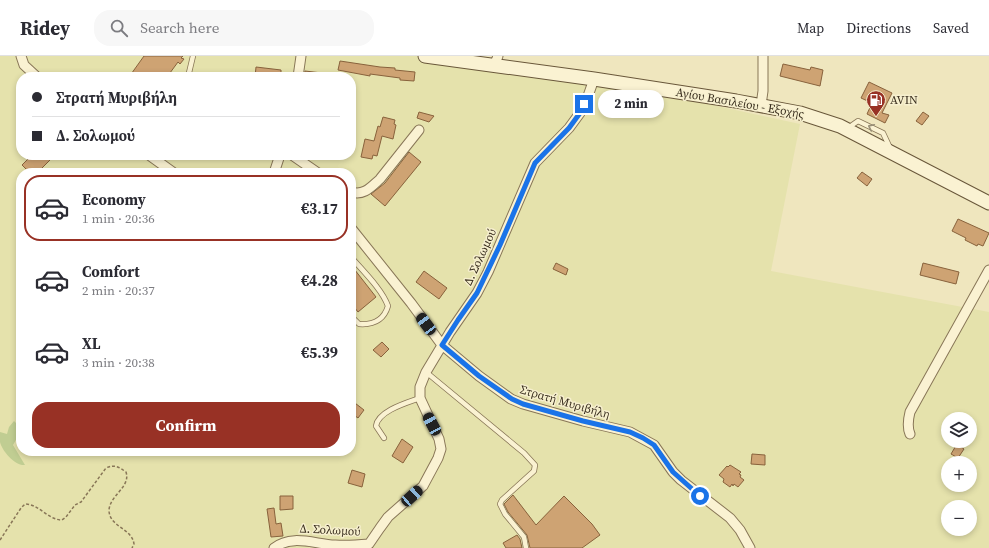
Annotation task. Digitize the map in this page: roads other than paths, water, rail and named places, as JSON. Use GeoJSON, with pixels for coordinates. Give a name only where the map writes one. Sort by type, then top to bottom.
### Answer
{"type":"FeatureCollection","features":[{"type":"Feature","properties":{"kind":"main road","name":"Αγίου Βασιλείου - Εξοχής"},"geometry":{"type":"LineString","coordinates":[[425,56],[496,61],[594,79],[761,105],[800,113],[821,119],[845,129],[989,203]]}},
{"type":"Feature","properties":{"kind":"street"},"geometry":{"type":"LineString","coordinates":[[20,56],[24,65],[32,72]]}},
{"type":"Feature","properties":{"kind":"street"},"geometry":{"type":"LineString","coordinates":[[299,72],[301,56]]}},
{"type":"Feature","properties":{"kind":"street"},"geometry":{"type":"LineString","coordinates":[[761,105],[764,91],[763,56]]}},
{"type":"Feature","properties":{"kind":"street","name":"Δ. Σολωμού"},"geometry":{"type":"LineString","coordinates":[[274,548],[279,544],[294,540],[334,545],[369,546],[388,517],[423,486],[438,458],[441,449],[439,439],[420,398],[420,387],[426,372],[458,320],[477,293],[500,245],[535,163],[569,128],[580,113],[594,79]]}},
{"type":"Feature","properties":{"kind":"street"},"geometry":{"type":"LineString","coordinates":[[356,192],[361,193],[373,186],[420,130]]}},
{"type":"Feature","properties":{"kind":"street"},"geometry":{"type":"LineString","coordinates":[[156,160],[167,168]]}},
{"type":"Feature","properties":{"kind":"street"},"geometry":{"type":"LineString","coordinates":[[299,160],[311,168]]}},
{"type":"Feature","properties":{"kind":"street","name":"Στρατή Μυριβήλη"},"geometry":{"type":"LineString","coordinates":[[356,234],[411,303],[442,345],[479,376],[512,399],[523,404],[583,421],[630,432],[654,445],[673,472],[681,480],[730,518],[740,530],[750,548]]}},
{"type":"Feature","properties":{"kind":"street"},"geometry":{"type":"LineString","coordinates":[[910,434],[908,430],[908,421],[910,412],[989,270]]}},
{"type":"Feature","properties":{"kind":"lane"},"geometry":{"type":"LineString","coordinates":[[189,72],[193,56]]}},
{"type":"Feature","properties":{"kind":"lane"},"geometry":{"type":"LineString","coordinates":[[356,263],[385,299],[388,306],[381,319],[371,324],[359,324],[356,321]]}},
{"type":"Feature","properties":{"kind":"lane"},"geometry":{"type":"LineString","coordinates":[[426,372],[524,453],[535,465],[534,471],[510,492],[500,504],[524,538],[526,548]]}},
{"type":"Feature","properties":{"kind":"lane"},"geometry":{"type":"LineString","coordinates":[[384,438],[376,426],[379,418],[405,403],[420,398]]}},
{"type":"Feature","properties":{"kind":"place","name":"AVIN"},"geometry":{"type":"Point","coordinates":[876,117]}}]}
